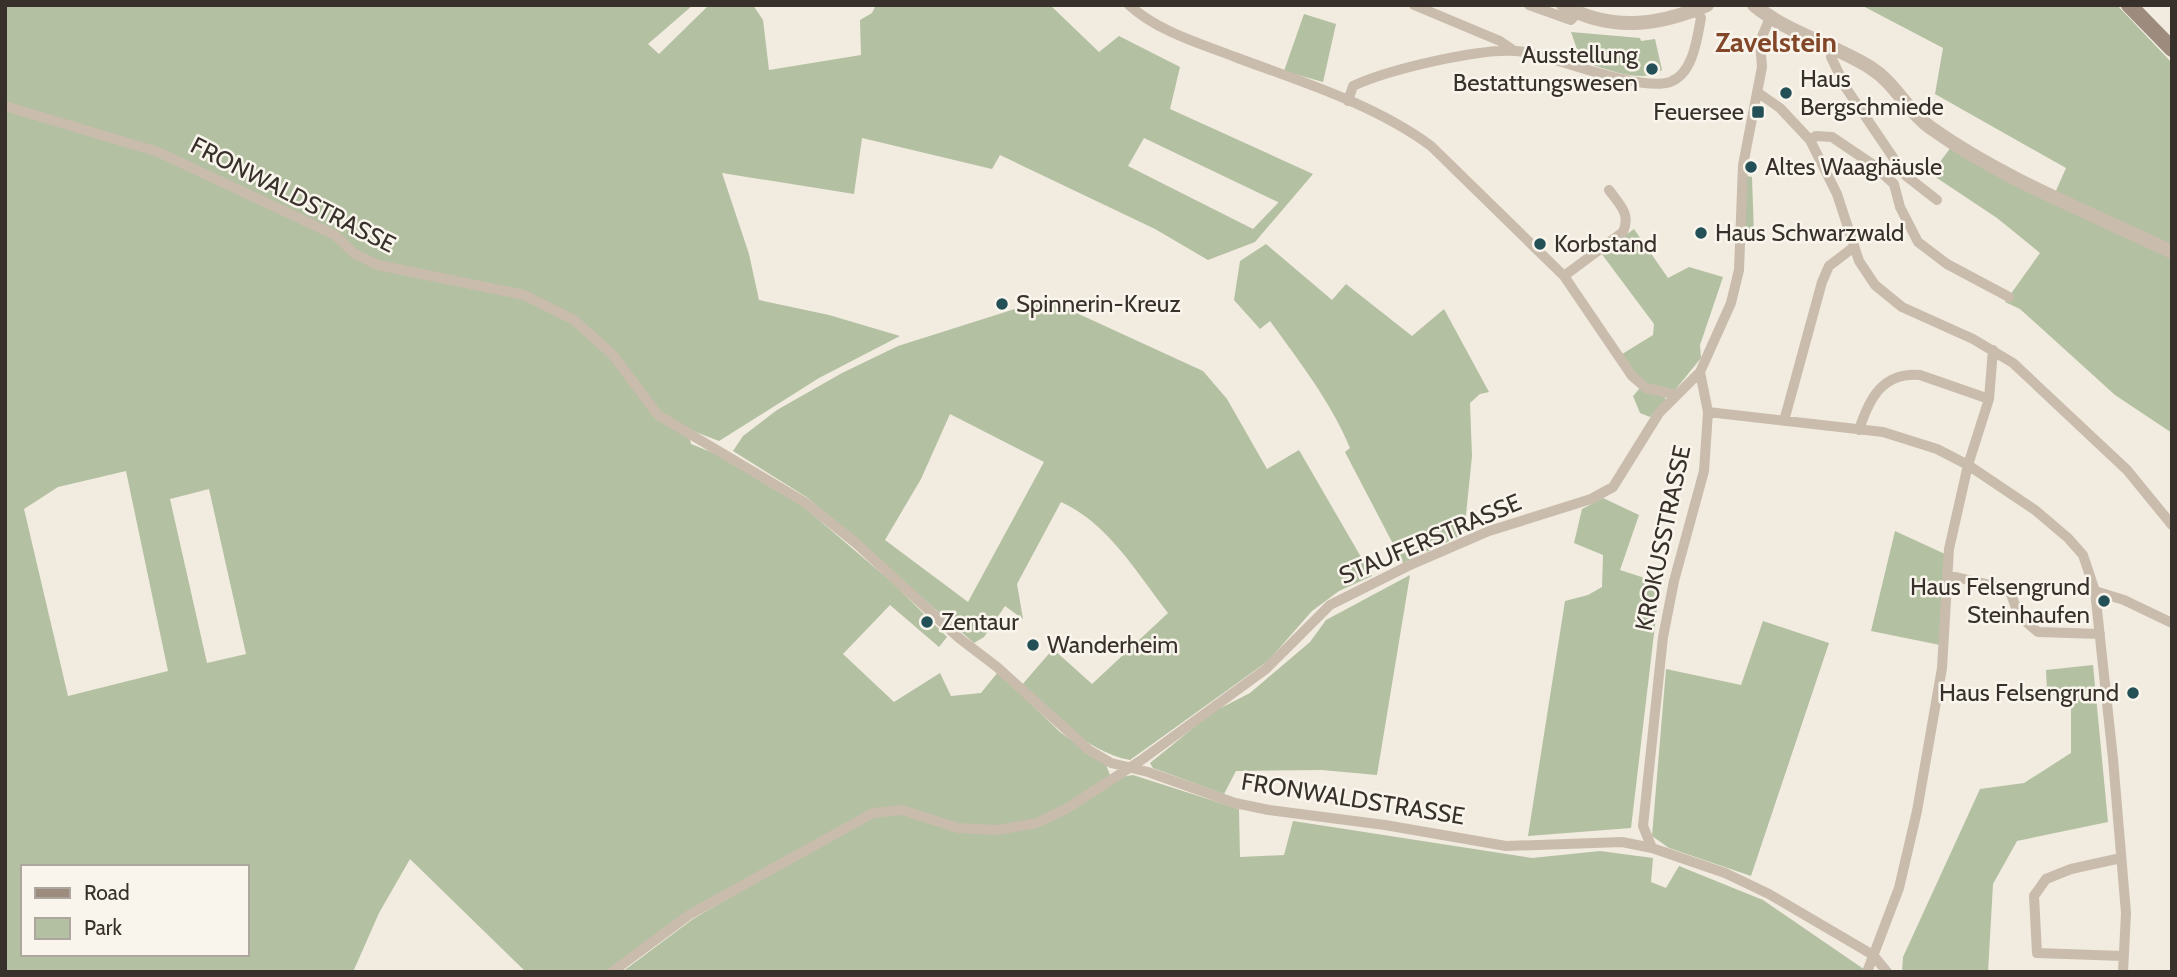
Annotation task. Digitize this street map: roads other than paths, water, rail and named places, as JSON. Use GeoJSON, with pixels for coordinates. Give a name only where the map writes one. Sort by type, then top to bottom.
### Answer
{"type":"FeatureCollection","features":[{"type":"Feature","properties":{"kind":"main road"},"geometry":{"type":"LineString","coordinates":[[2129,5],[2172,49]]}},
{"type":"Feature","properties":{"kind":"street"},"geometry":{"type":"LineString","coordinates":[[1129,5],[1177,36],[1348,101],[1389,119],[1432,146],[1564,276],[1632,376],[1646,388],[1677,395]]}},
{"type":"Feature","properties":{"kind":"street"},"geometry":{"type":"LineString","coordinates":[[1414,5],[1500,41],[1513,50],[1613,76],[1665,83],[1680,76],[1690,61],[1701,18],[1701,7],[1643,24],[1600,20],[1577,13],[1563,5]]}},
{"type":"Feature","properties":{"kind":"street"},"geometry":{"type":"LineString","coordinates":[[1529,5],[1562,19],[1572,20],[1577,13]]}},
{"type":"Feature","properties":{"kind":"street"},"geometry":{"type":"LineString","coordinates":[[1754,5],[1770,18],[1873,68],[1916,117],[1932,129],[2021,180],[2172,252]]}},
{"type":"Feature","properties":{"kind":"street"},"geometry":{"type":"LineString","coordinates":[[1700,372],[1731,303],[1739,270],[1740,185],[1762,67],[1760,41],[1770,18]]}},
{"type":"Feature","properties":{"kind":"street"},"geometry":{"type":"LineString","coordinates":[[1348,101],[1353,86],[1393,71],[1513,50]]}},
{"type":"Feature","properties":{"kind":"street"},"geometry":{"type":"LineString","coordinates":[[1833,50],[1831,57],[1846,88],[1905,174],[1937,200]]}},
{"type":"Feature","properties":{"kind":"street"},"geometry":{"type":"LineString","coordinates":[[1757,93],[1764,94],[1780,108],[1810,140],[1837,194],[1866,274],[1886,296],[1993,350],[2032,379],[2127,470],[2172,525]]}},
{"type":"Feature","properties":{"kind":"street","name":"FRONWALDSTRASSE"},"geometry":{"type":"LineString","coordinates":[[5,106],[158,152],[335,235],[355,254],[378,265],[524,295],[574,320],[612,354],[658,415],[806,503],[857,544],[959,638],[997,667],[1089,750],[1111,763],[1246,806],[1506,846],[1622,842],[1652,848],[1725,873],[1769,894],[1873,955]]}},
{"type":"Feature","properties":{"kind":"street"},"geometry":{"type":"LineString","coordinates":[[1810,140],[1816,136],[1832,137],[1859,154],[1894,184],[1903,216],[1918,242],[1957,270],[2009,297]]}},
{"type":"Feature","properties":{"kind":"street"},"geometry":{"type":"LineString","coordinates":[[1894,184],[1905,174]]}},
{"type":"Feature","properties":{"kind":"street"},"geometry":{"type":"LineString","coordinates":[[1564,276],[1623,232],[1627,222],[1626,213],[1609,190]]}},
{"type":"Feature","properties":{"kind":"street"},"geometry":{"type":"LineString","coordinates":[[1784,421],[1822,282],[1829,266],[1854,247]]}},
{"type":"Feature","properties":{"kind":"street"},"geometry":{"type":"LineString","coordinates":[[1867,972],[1899,888],[1917,811],[1942,668],[1947,575],[1955,514],[1989,399],[1993,350]]}},
{"type":"Feature","properties":{"kind":"street","name":"STAUFERSTRASSE"},"geometry":{"type":"LineString","coordinates":[[612,972],[690,915],[873,813],[902,810],[958,828],[998,830],[1024,826],[1066,809],[1130,768],[1266,669],[1330,605],[1354,591],[1489,531],[1591,499],[1613,487],[1659,413],[1700,372]]}},
{"type":"Feature","properties":{"kind":"street","name":"KROKUSSTRASSE"},"geometry":{"type":"LineString","coordinates":[[1652,848],[1643,826],[1663,637],[1674,581],[1704,471],[1707,412],[1700,372]]}},
{"type":"Feature","properties":{"kind":"street"},"geometry":{"type":"LineString","coordinates":[[1859,430],[1874,393],[1895,377],[1920,375],[1989,399]]}},
{"type":"Feature","properties":{"kind":"street"},"geometry":{"type":"LineString","coordinates":[[1707,412],[1859,430],[1910,439],[1968,465],[2035,510],[2068,538],[2083,555],[2092,573],[2100,634],[2126,913],[2123,972]]}},
{"type":"Feature","properties":{"kind":"street"},"geometry":{"type":"LineString","coordinates":[[1947,575],[2004,588],[2011,594],[2020,616],[2038,632],[2100,634]]}},
{"type":"Feature","properties":{"kind":"street"},"geometry":{"type":"LineString","coordinates":[[2095,591],[2124,600],[2172,623]]}},
{"type":"Feature","properties":{"kind":"street"},"geometry":{"type":"LineString","coordinates":[[1622,842],[1643,826]]}},
{"type":"Feature","properties":{"kind":"street"},"geometry":{"type":"LineString","coordinates":[[2121,858],[2071,869],[2046,879],[2034,896],[2034,909],[2035,948],[2041,955],[2123,956]]}},
{"type":"Feature","properties":{"kind":"street"},"geometry":{"type":"LineString","coordinates":[[1873,955],[1887,972]]}},
{"type":"Feature","properties":{"kind":"place","name":"Ausstellung Bestattungswesen"},"geometry":{"type":"Point","coordinates":[1652,69]}},
{"type":"Feature","properties":{"kind":"place","name":"Haus Bergschmiede"},"geometry":{"type":"Point","coordinates":[1786,93]}},
{"type":"Feature","properties":{"kind":"place","name":"Feuersee"},"geometry":{"type":"Point","coordinates":[1758,112]}},
{"type":"Feature","properties":{"kind":"place","name":"Altes Waaghäusle"},"geometry":{"type":"Point","coordinates":[1751,167]}},
{"type":"Feature","properties":{"kind":"place","name":"Haus Schwarzwald"},"geometry":{"type":"Point","coordinates":[1701,233]}},
{"type":"Feature","properties":{"kind":"place","name":"Korbstand"},"geometry":{"type":"Point","coordinates":[1540,244]}},
{"type":"Feature","properties":{"kind":"place","name":"Spinnerin-Kreuz"},"geometry":{"type":"Point","coordinates":[1002,304]}},
{"type":"Feature","properties":{"kind":"place","name":"Haus Felsengrund Steinhaufen"},"geometry":{"type":"Point","coordinates":[2104,601]}},
{"type":"Feature","properties":{"kind":"place","name":"Zentaur"},"geometry":{"type":"Point","coordinates":[927,622]}},
{"type":"Feature","properties":{"kind":"place","name":"Wanderheim"},"geometry":{"type":"Point","coordinates":[1033,645]}},
{"type":"Feature","properties":{"kind":"place","name":"Haus Felsengrund"},"geometry":{"type":"Point","coordinates":[2133,693]}},
{"type":"Feature","properties":{"kind":"district","name":"Zavelstein"},"geometry":{"type":"Point","coordinates":[1776,42]}}]}
